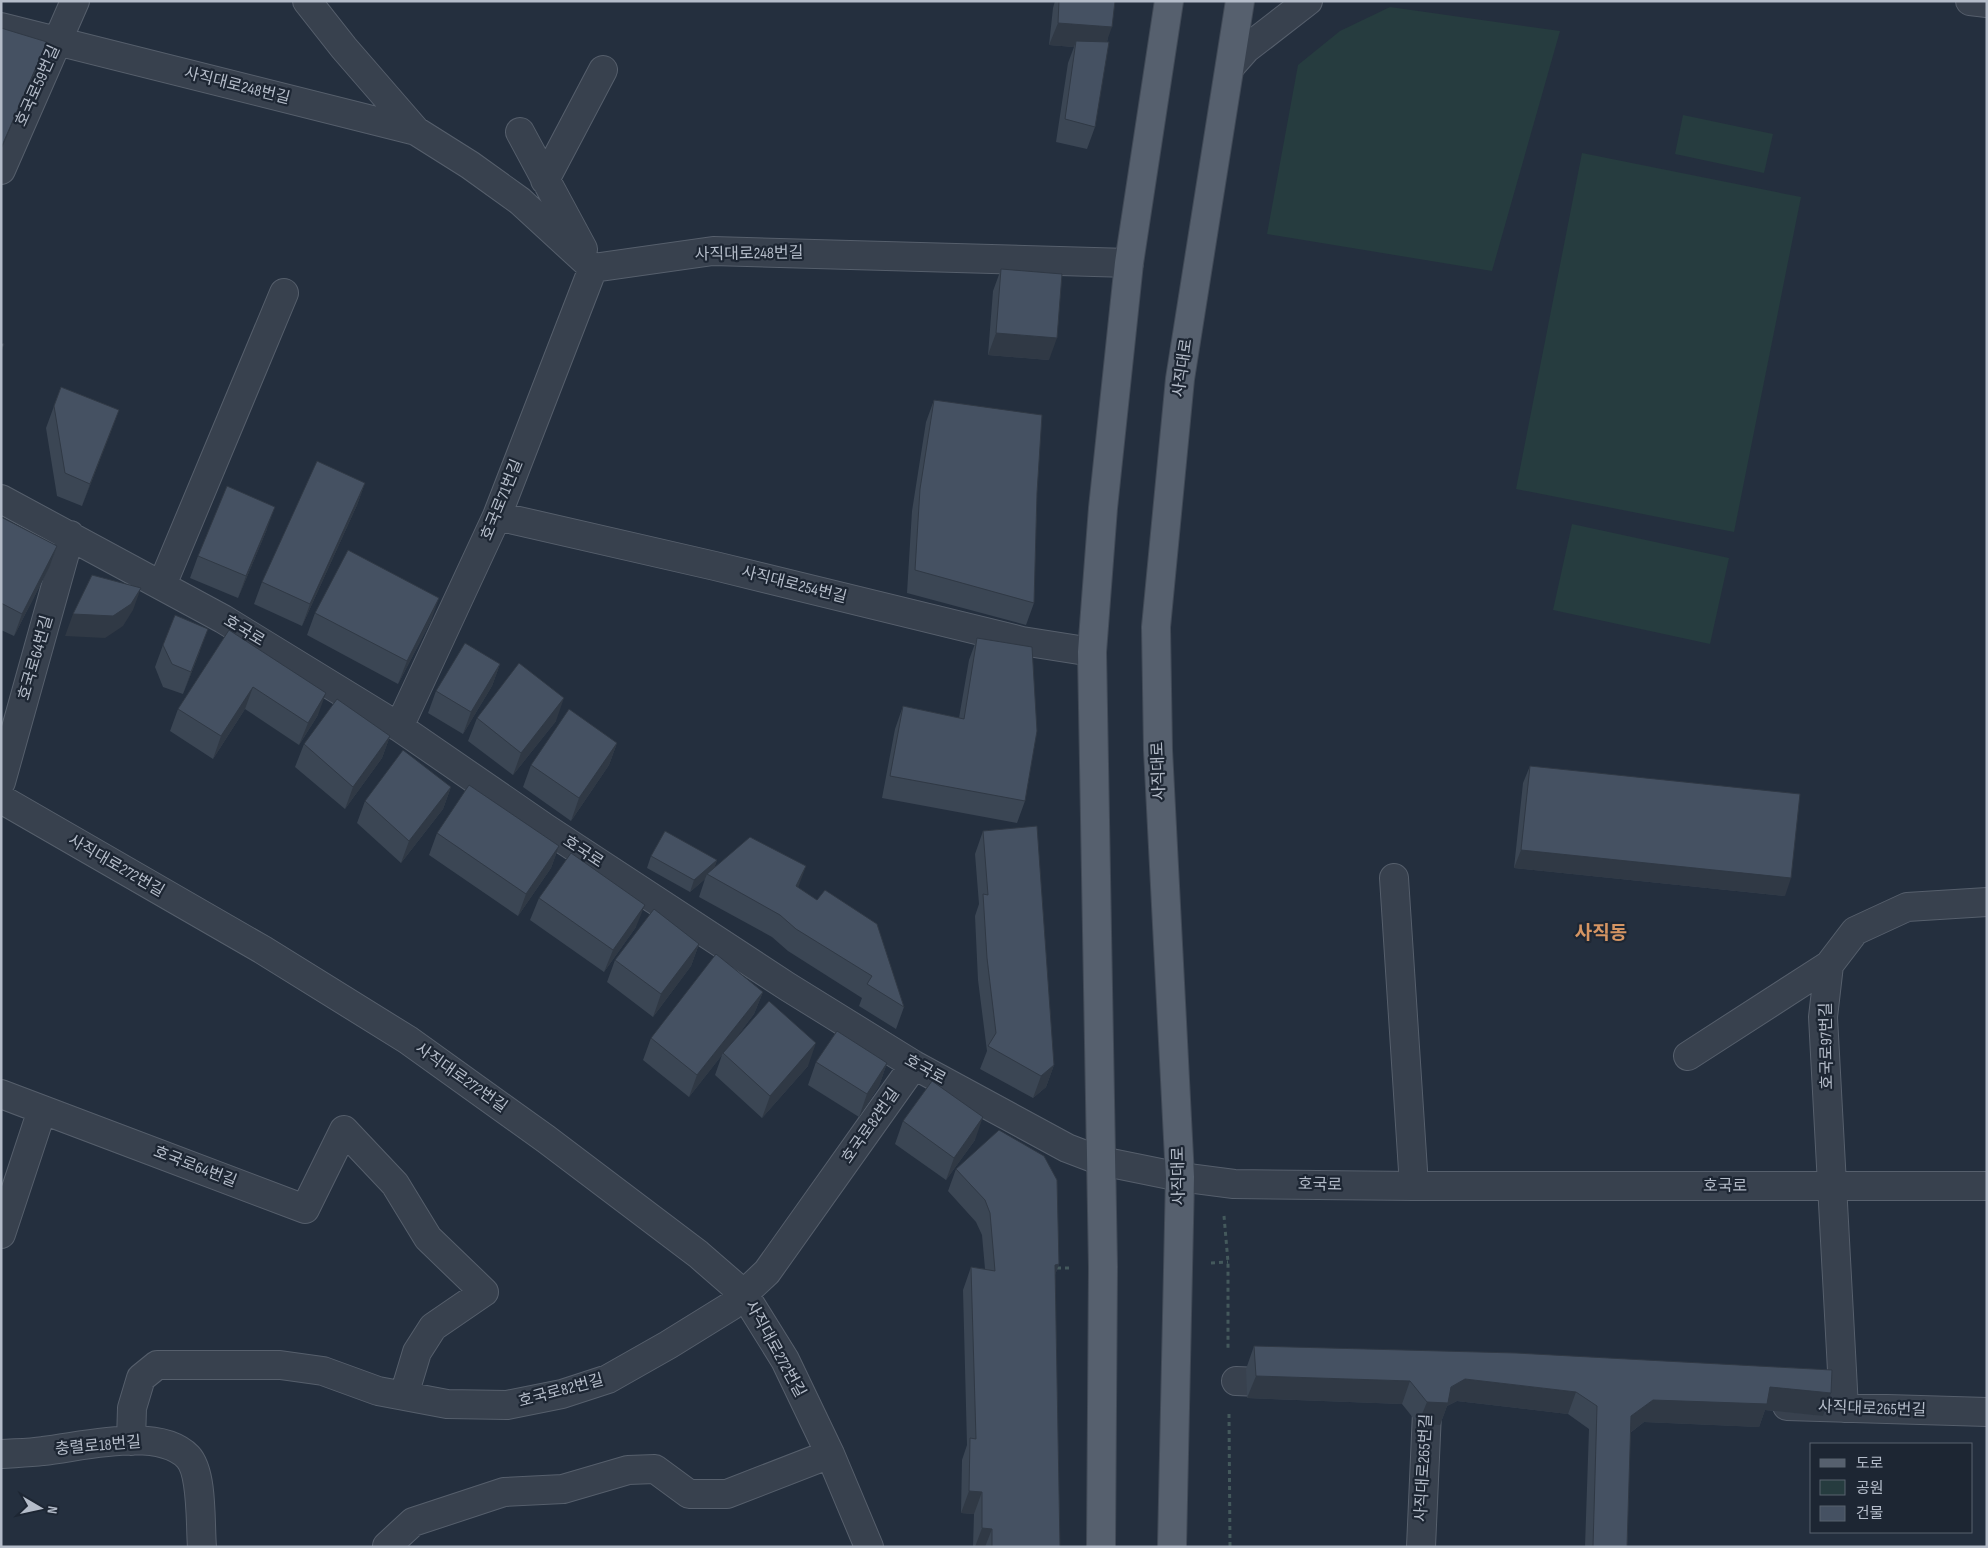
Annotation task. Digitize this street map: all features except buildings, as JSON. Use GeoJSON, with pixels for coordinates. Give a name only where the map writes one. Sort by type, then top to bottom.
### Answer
{"type":"FeatureCollection","features":[{"type":"Feature","properties":{"kind":"main road"},"geometry":{"type":"LineString","coordinates":[[1101,1547],[1103,1274],[1092,652],[1104,508],[1129,263],[1168,1]]}},
{"type":"Feature","properties":{"kind":"main road","name":"사직대로"},"geometry":{"type":"LineString","coordinates":[[1172,1547],[1180,1177],[1158,750],[1156,627],[1180,379],[1240,1]]}},
{"type":"Feature","properties":{"kind":"street","name":"호국로59번길"},"geometry":{"type":"LineString","coordinates":[[1,170],[75,1]]}},
{"type":"Feature","properties":{"kind":"street","name":"사직대로248번길"},"geometry":{"type":"LineString","coordinates":[[307,1],[344,48],[416,131],[470,165],[520,201],[593,268],[713,251],[1129,263]]}},
{"type":"Feature","properties":{"kind":"street"},"geometry":{"type":"LineString","coordinates":[[1230,67],[1246,49],[1308,1]]}},
{"type":"Feature","properties":{"kind":"street"},"geometry":{"type":"LineString","coordinates":[[1970,1],[1987,3]]}},
{"type":"Feature","properties":{"kind":"street","name":"사직대로248번길"},"geometry":{"type":"LineString","coordinates":[[1,27],[416,131]]}},
{"type":"Feature","properties":{"kind":"street"},"geometry":{"type":"LineString","coordinates":[[545,180],[603,70]]}},
{"type":"Feature","properties":{"kind":"street"},"geometry":{"type":"LineString","coordinates":[[520,132],[593,268]]}},
{"type":"Feature","properties":{"kind":"street","name":"호국로71번길"},"geometry":{"type":"LineString","coordinates":[[399,727],[497,516],[593,268]]}},
{"type":"Feature","properties":{"kind":"street"},"geometry":{"type":"LineString","coordinates":[[162,585],[284,293]]}},
{"type":"Feature","properties":{"kind":"street","name":"호국로"},"geometry":{"type":"LineString","coordinates":[[1,499],[223,618],[399,727],[547,828],[771,976],[914,1065],[1067,1148],[1101,1161],[1180,1177],[1228,1184],[1414,1186],[1987,1186]]}},
{"type":"Feature","properties":{"kind":"street","name":"사직대로254번길"},"geometry":{"type":"LineString","coordinates":[[497,516],[706,563],[1022,641],[1092,652]]}},
{"type":"Feature","properties":{"kind":"street","name":"호국로64번길"},"geometry":{"type":"LineString","coordinates":[[1,782],[11,707],[70,535]]}},
{"type":"Feature","properties":{"kind":"street","name":"사직대로272번길"},"geometry":{"type":"LineString","coordinates":[[1,799],[263,950],[408,1040],[577,1162],[698,1254],[744,1294],[785,1360],[830,1454],[869,1547]]}},
{"type":"Feature","properties":{"kind":"street"},"geometry":{"type":"LineString","coordinates":[[1394,878],[1414,1186]]}},
{"type":"Feature","properties":{"kind":"street","name":"호국로97번길"},"geometry":{"type":"LineString","coordinates":[[1844,1408],[1823,1017],[1830,965],[1855,931],[1907,907],[1987,902]]}},
{"type":"Feature","properties":{"kind":"street"},"geometry":{"type":"LineString","coordinates":[[1688,1056],[1830,965]]}},
{"type":"Feature","properties":{"kind":"street","name":"호국로82번길"},"geometry":{"type":"LineString","coordinates":[[131,1441],[132,1408],[141,1378],[157,1366],[280,1365],[323,1371],[378,1391],[448,1404],[506,1405],[562,1394],[608,1379],[731,1306],[767,1272],[914,1065]]}},
{"type":"Feature","properties":{"kind":"street","name":"호국로64번길"},"geometry":{"type":"LineString","coordinates":[[1,1094],[305,1209],[344,1130],[395,1184],[428,1238],[484,1292],[434,1327],[417,1352],[404,1396]]}},
{"type":"Feature","properties":{"kind":"street"},"geometry":{"type":"LineString","coordinates":[[1,1234],[42,1110]]}},
{"type":"Feature","properties":{"kind":"street"},"geometry":{"type":"LineString","coordinates":[[1236,1381],[1314,1384]]}},
{"type":"Feature","properties":{"kind":"street","name":"사직대로265번길"},"geometry":{"type":"LineString","coordinates":[[1421,1547],[1426,1390]]}},
{"type":"Feature","properties":{"kind":"street","name":"사직대로265번길"},"geometry":{"type":"LineString","coordinates":[[1765,1405],[1987,1412]]}},
{"type":"Feature","properties":{"kind":"street","name":"충렬로18번길"},"geometry":{"type":"LineString","coordinates":[[1,1454],[44,1451],[96,1443],[131,1441],[168,1444],[188,1458],[198,1479],[202,1547]]}},
{"type":"Feature","properties":{"kind":"street"},"geometry":{"type":"LineString","coordinates":[[387,1546],[413,1522],[504,1492],[563,1490],[628,1470],[655,1469],[689,1494],[727,1494],[830,1454]]}},
{"type":"Feature","properties":{"kind":"green space"},"geometry":{"type":"Polygon","coordinates":[[[1390,7],[1560,31],[1492,271],[1267,234],[1298,65],[1340,31],[1390,7]]]}},
{"type":"Feature","properties":{"kind":"green space"},"geometry":{"type":"Polygon","coordinates":[[[1683,115],[1773,134],[1764,173],[1675,154],[1683,115]]]}},
{"type":"Feature","properties":{"kind":"green space"},"geometry":{"type":"Polygon","coordinates":[[[1582,153],[1801,197],[1734,532],[1516,489],[1582,153]]]}},
{"type":"Feature","properties":{"kind":"green space"},"geometry":{"type":"Polygon","coordinates":[[[1572,524],[1729,558],[1710,644],[1553,610],[1572,524]]]}},
{"type":"Feature","properties":{"kind":"district","name":"사직동"},"geometry":{"type":"Point","coordinates":[1601,933]}}]}
